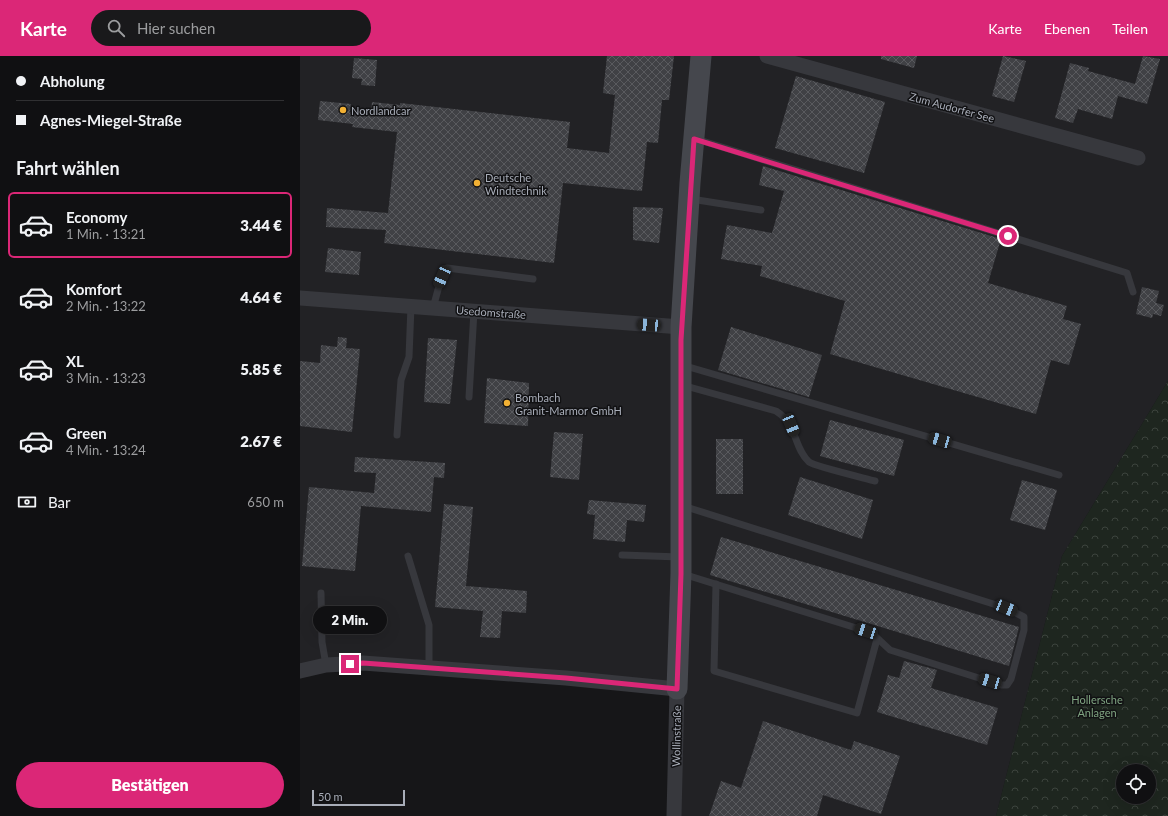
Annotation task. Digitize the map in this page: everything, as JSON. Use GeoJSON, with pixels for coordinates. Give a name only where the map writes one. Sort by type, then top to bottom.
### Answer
{"type":"FeatureCollection","features":[{"type":"Feature","properties":{"kind":"street","name":"Wollinstraße"},"geometry":{"type":"LineString","coordinates":[[674,816],[681,565],[681,327],[689,199],[701,56]]}},
{"type":"Feature","properties":{"kind":"street","name":"Zum Audorfer See"},"geometry":{"type":"LineString","coordinates":[[767,56],[1138,158]]}},
{"type":"Feature","properties":{"kind":"street","name":"Usedomstraße"},"geometry":{"type":"LineString","coordinates":[[300,298],[681,327]]}},
{"type":"Feature","properties":{"kind":"street"},"geometry":{"type":"LineString","coordinates":[[300,671],[326,665],[363,663],[566,678],[677,689]]}},
{"type":"Feature","properties":{"kind":"lane"},"geometry":{"type":"LineString","coordinates":[[694,139],[1128,273],[1133,292]]}},
{"type":"Feature","properties":{"kind":"lane"},"geometry":{"type":"LineString","coordinates":[[689,199],[761,210]]}},
{"type":"Feature","properties":{"kind":"lane"},"geometry":{"type":"LineString","coordinates":[[433,308],[446,268],[533,278]]}},
{"type":"Feature","properties":{"kind":"lane"},"geometry":{"type":"LineString","coordinates":[[397,435],[401,380],[409,357],[411,306]]}},
{"type":"Feature","properties":{"kind":"lane"},"geometry":{"type":"LineString","coordinates":[[470,397],[474,311]]}},
{"type":"Feature","properties":{"kind":"lane"},"geometry":{"type":"LineString","coordinates":[[680,375],[1059,475]]}},
{"type":"Feature","properties":{"kind":"lane"},"geometry":{"type":"LineString","coordinates":[[680,375],[776,411],[785,417],[791,425],[802,453],[810,463],[875,481]]}},
{"type":"Feature","properties":{"kind":"lane"},"geometry":{"type":"LineString","coordinates":[[622,555],[681,565],[716,584],[866,631],[890,650],[1001,685],[1007,685],[1011,679],[1025,623],[1024,616],[1006,608],[681,505]]}},
{"type":"Feature","properties":{"kind":"lane"},"geometry":{"type":"LineString","coordinates":[[408,556],[429,626],[429,669]]}},
{"type":"Feature","properties":{"kind":"lane"},"geometry":{"type":"LineString","coordinates":[[716,584],[714,671],[856,713],[878,639]]}},
{"type":"Feature","properties":{"kind":"lane"},"geometry":{"type":"LineString","coordinates":[[321,593],[322,642],[326,665]]}},
{"type":"Feature","properties":{"kind":"shaded area"},"geometry":{"type":"Polygon","coordinates":[[[300,56],[1168,56],[1168,381],[1062,556],[996,816],[673,816],[676,690],[363,664],[300,672],[300,56]]]}},
{"type":"Feature","properties":{"kind":"green space","name":"Hollersche Anlagen"},"geometry":{"type":"Polygon","coordinates":[[[1168,381],[1168,816],[996,816],[1062,556],[1168,381]]]}},
{"type":"Feature","properties":{"kind":"building","name":"Deutsche Windtechnik"},"geometry":{"type":"Polygon","coordinates":[[[607,56],[674,56],[669,100],[662,100],[658,143],[647,142],[642,191],[563,183],[554,263],[384,243],[386,230],[326,227],[327,208],[388,213],[397,132],[352,127],[353,124],[318,120],[320,101],[351,104],[350,112],[371,114],[372,102],[400,105],[400,103],[570,122],[567,148],[609,153],[615,95],[603,93],[607,56]]]}},
{"type":"Feature","properties":{"kind":"building"},"geometry":{"type":"Polygon","coordinates":[[[881,56],[917,56],[914,68],[881,59],[881,56]]]}},
{"type":"Feature","properties":{"kind":"building"},"geometry":{"type":"Polygon","coordinates":[[[1003,56],[1026,61],[1014,102],[992,96],[1003,56]]]}},
{"type":"Feature","properties":{"kind":"building"},"geometry":{"type":"Polygon","coordinates":[[[1143,56],[1160,59],[1147,104],[1118,96],[1112,119],[1078,109],[1073,123],[1055,118],[1070,63],[1089,68],[1088,71],[1135,84],[1143,56]]]}},
{"type":"Feature","properties":{"kind":"building"},"geometry":{"type":"Polygon","coordinates":[[[354,58],[377,60],[375,86],[361,85],[362,79],[352,78],[354,58]]]}},
{"type":"Feature","properties":{"kind":"building"},"geometry":{"type":"Polygon","coordinates":[[[796,76],[885,102],[864,173],[775,148],[796,76]]]}},
{"type":"Feature","properties":{"kind":"building"},"geometry":{"type":"Polygon","coordinates":[[[763,166],[1001,239],[988,283],[1067,306],[1063,319],[1081,324],[1069,365],[1051,360],[1036,414],[830,354],[845,301],[760,276],[762,266],[721,259],[727,225],[772,233],[784,191],[759,185],[763,166]]]}},
{"type":"Feature","properties":{"kind":"building"},"geometry":{"type":"Polygon","coordinates":[[[633,207],[663,208],[659,243],[633,240],[633,207]]]}},
{"type":"Feature","properties":{"kind":"building"},"geometry":{"type":"Polygon","coordinates":[[[328,248],[361,252],[359,275],[325,272],[328,248]]]}},
{"type":"Feature","properties":{"kind":"building"},"geometry":{"type":"Polygon","coordinates":[[[1142,287],[1159,291],[1156,303],[1164,305],[1161,316],[1153,314],[1152,318],[1136,314],[1142,287]]]}},
{"type":"Feature","properties":{"kind":"building"},"geometry":{"type":"Polygon","coordinates":[[[731,327],[822,355],[809,397],[718,370],[731,327]]]}},
{"type":"Feature","properties":{"kind":"building"},"geometry":{"type":"Polygon","coordinates":[[[338,337],[347,338],[346,348],[360,349],[352,432],[300,426],[300,361],[320,363],[321,345],[337,347],[338,337]]]}},
{"type":"Feature","properties":{"kind":"building"},"geometry":{"type":"Polygon","coordinates":[[[428,338],[457,340],[450,404],[424,402],[428,338]]]}},
{"type":"Feature","properties":{"kind":"building","name":"Bombach Granit-Marmor GmbH"},"geometry":{"type":"Polygon","coordinates":[[[487,378],[529,383],[528,426],[484,423],[487,378]]]}},
{"type":"Feature","properties":{"kind":"building"},"geometry":{"type":"Polygon","coordinates":[[[830,420],[904,440],[894,476],[820,456],[830,420]]]}},
{"type":"Feature","properties":{"kind":"building"},"geometry":{"type":"Polygon","coordinates":[[[554,432],[583,434],[579,480],[550,477],[554,432]]]}},
{"type":"Feature","properties":{"kind":"building"},"geometry":{"type":"Polygon","coordinates":[[[716,439],[743,439],[743,494],[716,494],[716,439]]]}},
{"type":"Feature","properties":{"kind":"building"},"geometry":{"type":"Polygon","coordinates":[[[355,457],[445,463],[444,478],[434,477],[431,512],[361,506],[355,571],[302,566],[309,487],[374,493],[376,473],[354,472],[355,457]]]}},
{"type":"Feature","properties":{"kind":"building"},"geometry":{"type":"Polygon","coordinates":[[[800,477],[873,500],[862,539],[788,515],[800,477]]]}},
{"type":"Feature","properties":{"kind":"building"},"geometry":{"type":"Polygon","coordinates":[[[1022,480],[1057,490],[1045,530],[1010,520],[1022,480]]]}},
{"type":"Feature","properties":{"kind":"building"},"geometry":{"type":"Polygon","coordinates":[[[589,500],[646,505],[644,522],[627,520],[625,542],[593,539],[595,515],[587,514],[589,500]]]}},
{"type":"Feature","properties":{"kind":"building"},"geometry":{"type":"Polygon","coordinates":[[[444,504],[473,507],[466,586],[527,591],[526,613],[502,611],[500,638],[480,637],[483,611],[435,607],[444,504]]]}},
{"type":"Feature","properties":{"kind":"building"},"geometry":{"type":"Polygon","coordinates":[[[721,537],[1019,627],[1009,666],[710,575],[721,537]]]}},
{"type":"Feature","properties":{"kind":"building"},"geometry":{"type":"Polygon","coordinates":[[[904,661],[937,670],[931,688],[998,708],[987,745],[877,712],[888,675],[899,678],[904,661]]]}},
{"type":"Feature","properties":{"kind":"building"},"geometry":{"type":"Polygon","coordinates":[[[763,721],[851,750],[854,741],[900,756],[881,814],[823,795],[817,816],[709,816],[721,781],[741,788],[763,721]]]}},
{"type":"Feature","properties":{"kind":"place","name":"Nordlandcar"},"geometry":{"type":"Point","coordinates":[343,110]}},
{"type":"Feature","properties":{"kind":"place","name":"Deutsche Windtechnik"},"geometry":{"type":"Point","coordinates":[477,183]}},
{"type":"Feature","properties":{"kind":"place","name":"Bombach Granit-Marmor GmbH"},"geometry":{"type":"Point","coordinates":[507,403]}},
{"type":"Feature","properties":{"kind":"route"},"geometry":{"type":"LineString","coordinates":[[350,664],[363,663],[566,678],[677,689],[681,574],[680,365],[690,183],[694,139],[1008,236]]}}]}
